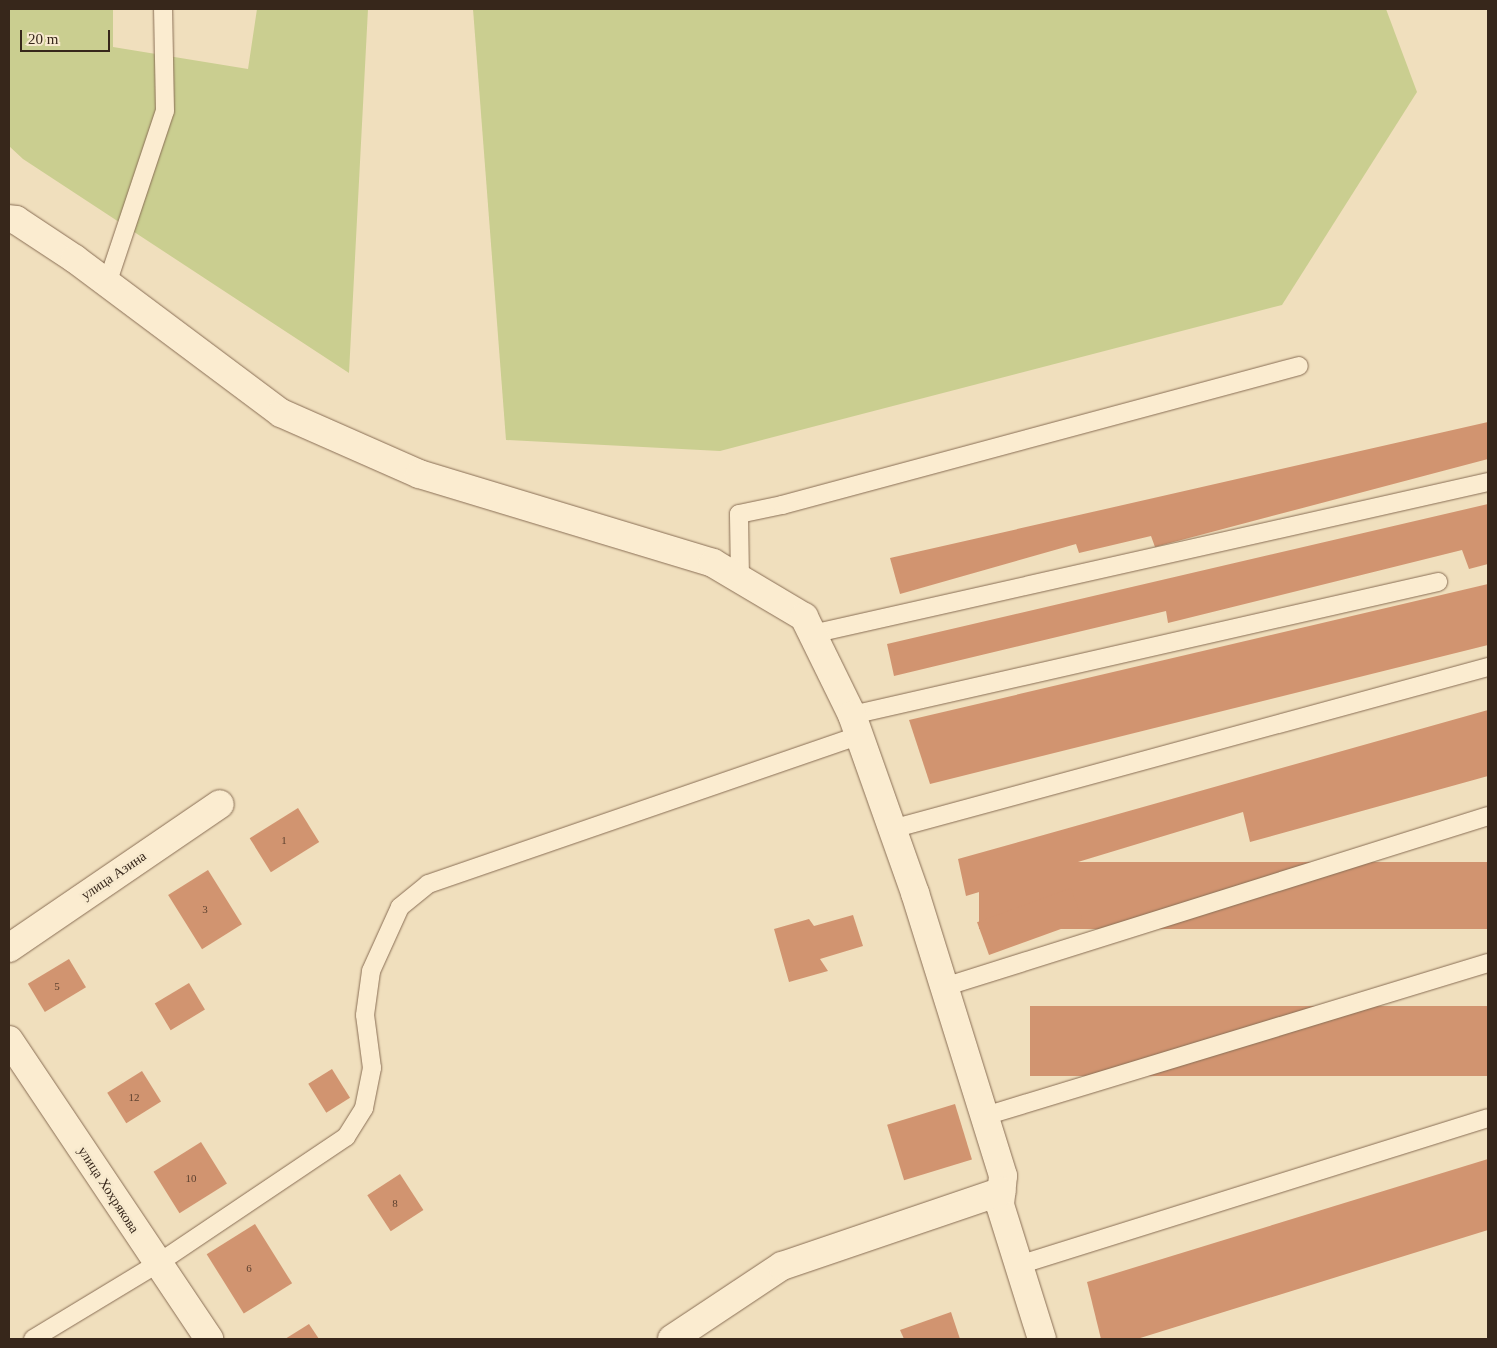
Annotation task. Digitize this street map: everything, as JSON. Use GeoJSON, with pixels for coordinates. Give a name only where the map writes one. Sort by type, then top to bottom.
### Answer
{"type":"FeatureCollection","features":[{"type":"Feature","properties":{"kind":"street"},"geometry":{"type":"LineString","coordinates":[[9,219],[16,220],[75,259],[281,413],[419,474],[713,563],[804,617],[855,726],[892,829],[1003,1176],[1000,1205],[1042,1339]]}},
{"type":"Feature","properties":{"kind":"street","name":"улица Азина"},"geometry":{"type":"LineString","coordinates":[[9,948],[220,804]]}},
{"type":"Feature","properties":{"kind":"street","name":"улица Хохрякова"},"geometry":{"type":"LineString","coordinates":[[9,1040],[157,1264],[209,1339]]}},
{"type":"Feature","properties":{"kind":"street"},"geometry":{"type":"LineString","coordinates":[[672,1339],[782,1266],[1002,1191]]}},
{"type":"Feature","properties":{"kind":"lane"},"geometry":{"type":"LineString","coordinates":[[107,284],[165,111],[163,9]]}},
{"type":"Feature","properties":{"kind":"lane"},"geometry":{"type":"LineString","coordinates":[[740,579],[740,514],[782,505],[1299,366]]}},
{"type":"Feature","properties":{"kind":"lane"},"geometry":{"type":"LineString","coordinates":[[812,634],[1488,482]]}},
{"type":"Feature","properties":{"kind":"lane"},"geometry":{"type":"LineString","coordinates":[[33,1339],[157,1264],[346,1137],[364,1108],[372,1068],[365,1015],[371,971],[400,907],[428,884],[855,726],[1438,582]]}},
{"type":"Feature","properties":{"kind":"lane"},"geometry":{"type":"LineString","coordinates":[[892,829],[1488,667]]}},
{"type":"Feature","properties":{"kind":"lane"},"geometry":{"type":"LineString","coordinates":[[944,987],[1488,816]]}},
{"type":"Feature","properties":{"kind":"lane"},"geometry":{"type":"LineString","coordinates":[[985,1116],[1488,963]]}},
{"type":"Feature","properties":{"kind":"lane"},"geometry":{"type":"LineString","coordinates":[[1019,1265],[1488,1118]]}},
{"type":"Feature","properties":{"kind":"green space"},"geometry":{"type":"Polygon","coordinates":[[[9,9],[113,9],[113,47],[248,69],[257,9],[368,9],[349,373],[23,159],[9,146],[9,9]]]}},
{"type":"Feature","properties":{"kind":"green space"},"geometry":{"type":"Polygon","coordinates":[[[473,9],[1386,9],[1417,92],[1282,305],[720,451],[506,440],[473,9]]]}},
{"type":"Feature","properties":{"kind":"building"},"geometry":{"type":"Polygon","coordinates":[[[1488,422],[1488,459],[1155,547],[1151,536],[1079,553],[1076,544],[900,594],[890,558],[1488,422]]]}},
{"type":"Feature","properties":{"kind":"building"},"geometry":{"type":"Polygon","coordinates":[[[1488,504],[1488,564],[1469,569],[1462,550],[1168,623],[1166,611],[894,676],[887,644],[1488,504]]]}},
{"type":"Feature","properties":{"kind":"building"},"geometry":{"type":"Polygon","coordinates":[[[1488,584],[1488,645],[930,784],[909,720],[1488,584]]]}},
{"type":"Feature","properties":{"kind":"building"},"geometry":{"type":"Polygon","coordinates":[[[1488,710],[1488,776],[1250,842],[1243,812],[966,896],[958,859],[1488,710]]]}},
{"type":"Feature","properties":{"kind":"building"},"geometry":{"type":"Polygon","coordinates":[[[298,808],[319,842],[271,872],[250,838],[298,808]]]}},
{"type":"Feature","properties":{"kind":"building"},"geometry":{"type":"Polygon","coordinates":[[[979,862],[1488,862],[1488,929],[979,929],[979,862]]]}},
{"type":"Feature","properties":{"kind":"building"},"geometry":{"type":"Polygon","coordinates":[[[208,870],[242,924],[202,949],[168,895],[208,870]]]}},
{"type":"Feature","properties":{"kind":"building"},"geometry":{"type":"Polygon","coordinates":[[[1071,888],[1083,921],[989,955],[977,922],[1071,888]]]}},
{"type":"Feature","properties":{"kind":"building"},"geometry":{"type":"Polygon","coordinates":[[[853,915],[863,946],[820,959],[828,971],[789,982],[774,929],[809,919],[814,926],[853,915]]]}},
{"type":"Feature","properties":{"kind":"building"},"geometry":{"type":"Polygon","coordinates":[[[69,959],[86,987],[45,1012],[28,984],[69,959]]]}},
{"type":"Feature","properties":{"kind":"building"},"geometry":{"type":"Polygon","coordinates":[[[189,983],[205,1010],[171,1030],[155,1004],[189,983]]]}},
{"type":"Feature","properties":{"kind":"building"},"geometry":{"type":"Polygon","coordinates":[[[1030,1006],[1488,1006],[1488,1076],[1030,1076],[1030,1006]]]}},
{"type":"Feature","properties":{"kind":"building"},"geometry":{"type":"Polygon","coordinates":[[[332,1069],[350,1098],[326,1113],[308,1084],[332,1069]]]}},
{"type":"Feature","properties":{"kind":"building"},"geometry":{"type":"Polygon","coordinates":[[[142,1071],[161,1102],[126,1123],[107,1093],[142,1071]]]}},
{"type":"Feature","properties":{"kind":"building"},"geometry":{"type":"Polygon","coordinates":[[[955,1104],[972,1159],[904,1180],[887,1125],[955,1104]]]}},
{"type":"Feature","properties":{"kind":"building"},"geometry":{"type":"Polygon","coordinates":[[[201,1142],[227,1184],[179,1213],[154,1172],[201,1142]]]}},
{"type":"Feature","properties":{"kind":"building"},"geometry":{"type":"Polygon","coordinates":[[[1488,1159],[1488,1230],[1137,1339],[1101,1339],[1087,1282],[1488,1159]]]}},
{"type":"Feature","properties":{"kind":"building"},"geometry":{"type":"Polygon","coordinates":[[[400,1174],[423,1210],[391,1231],[367,1195],[400,1174]]]}},
{"type":"Feature","properties":{"kind":"building"},"geometry":{"type":"Polygon","coordinates":[[[255,1224],[292,1283],[244,1314],[207,1254],[255,1224]]]}},
{"type":"Feature","properties":{"kind":"building"},"geometry":{"type":"Polygon","coordinates":[[[951,1312],[960,1339],[904,1339],[900,1330],[951,1312]]]}},
{"type":"Feature","properties":{"kind":"building"},"geometry":{"type":"Polygon","coordinates":[[[309,1324],[319,1339],[285,1339],[309,1324]]]}}]}
